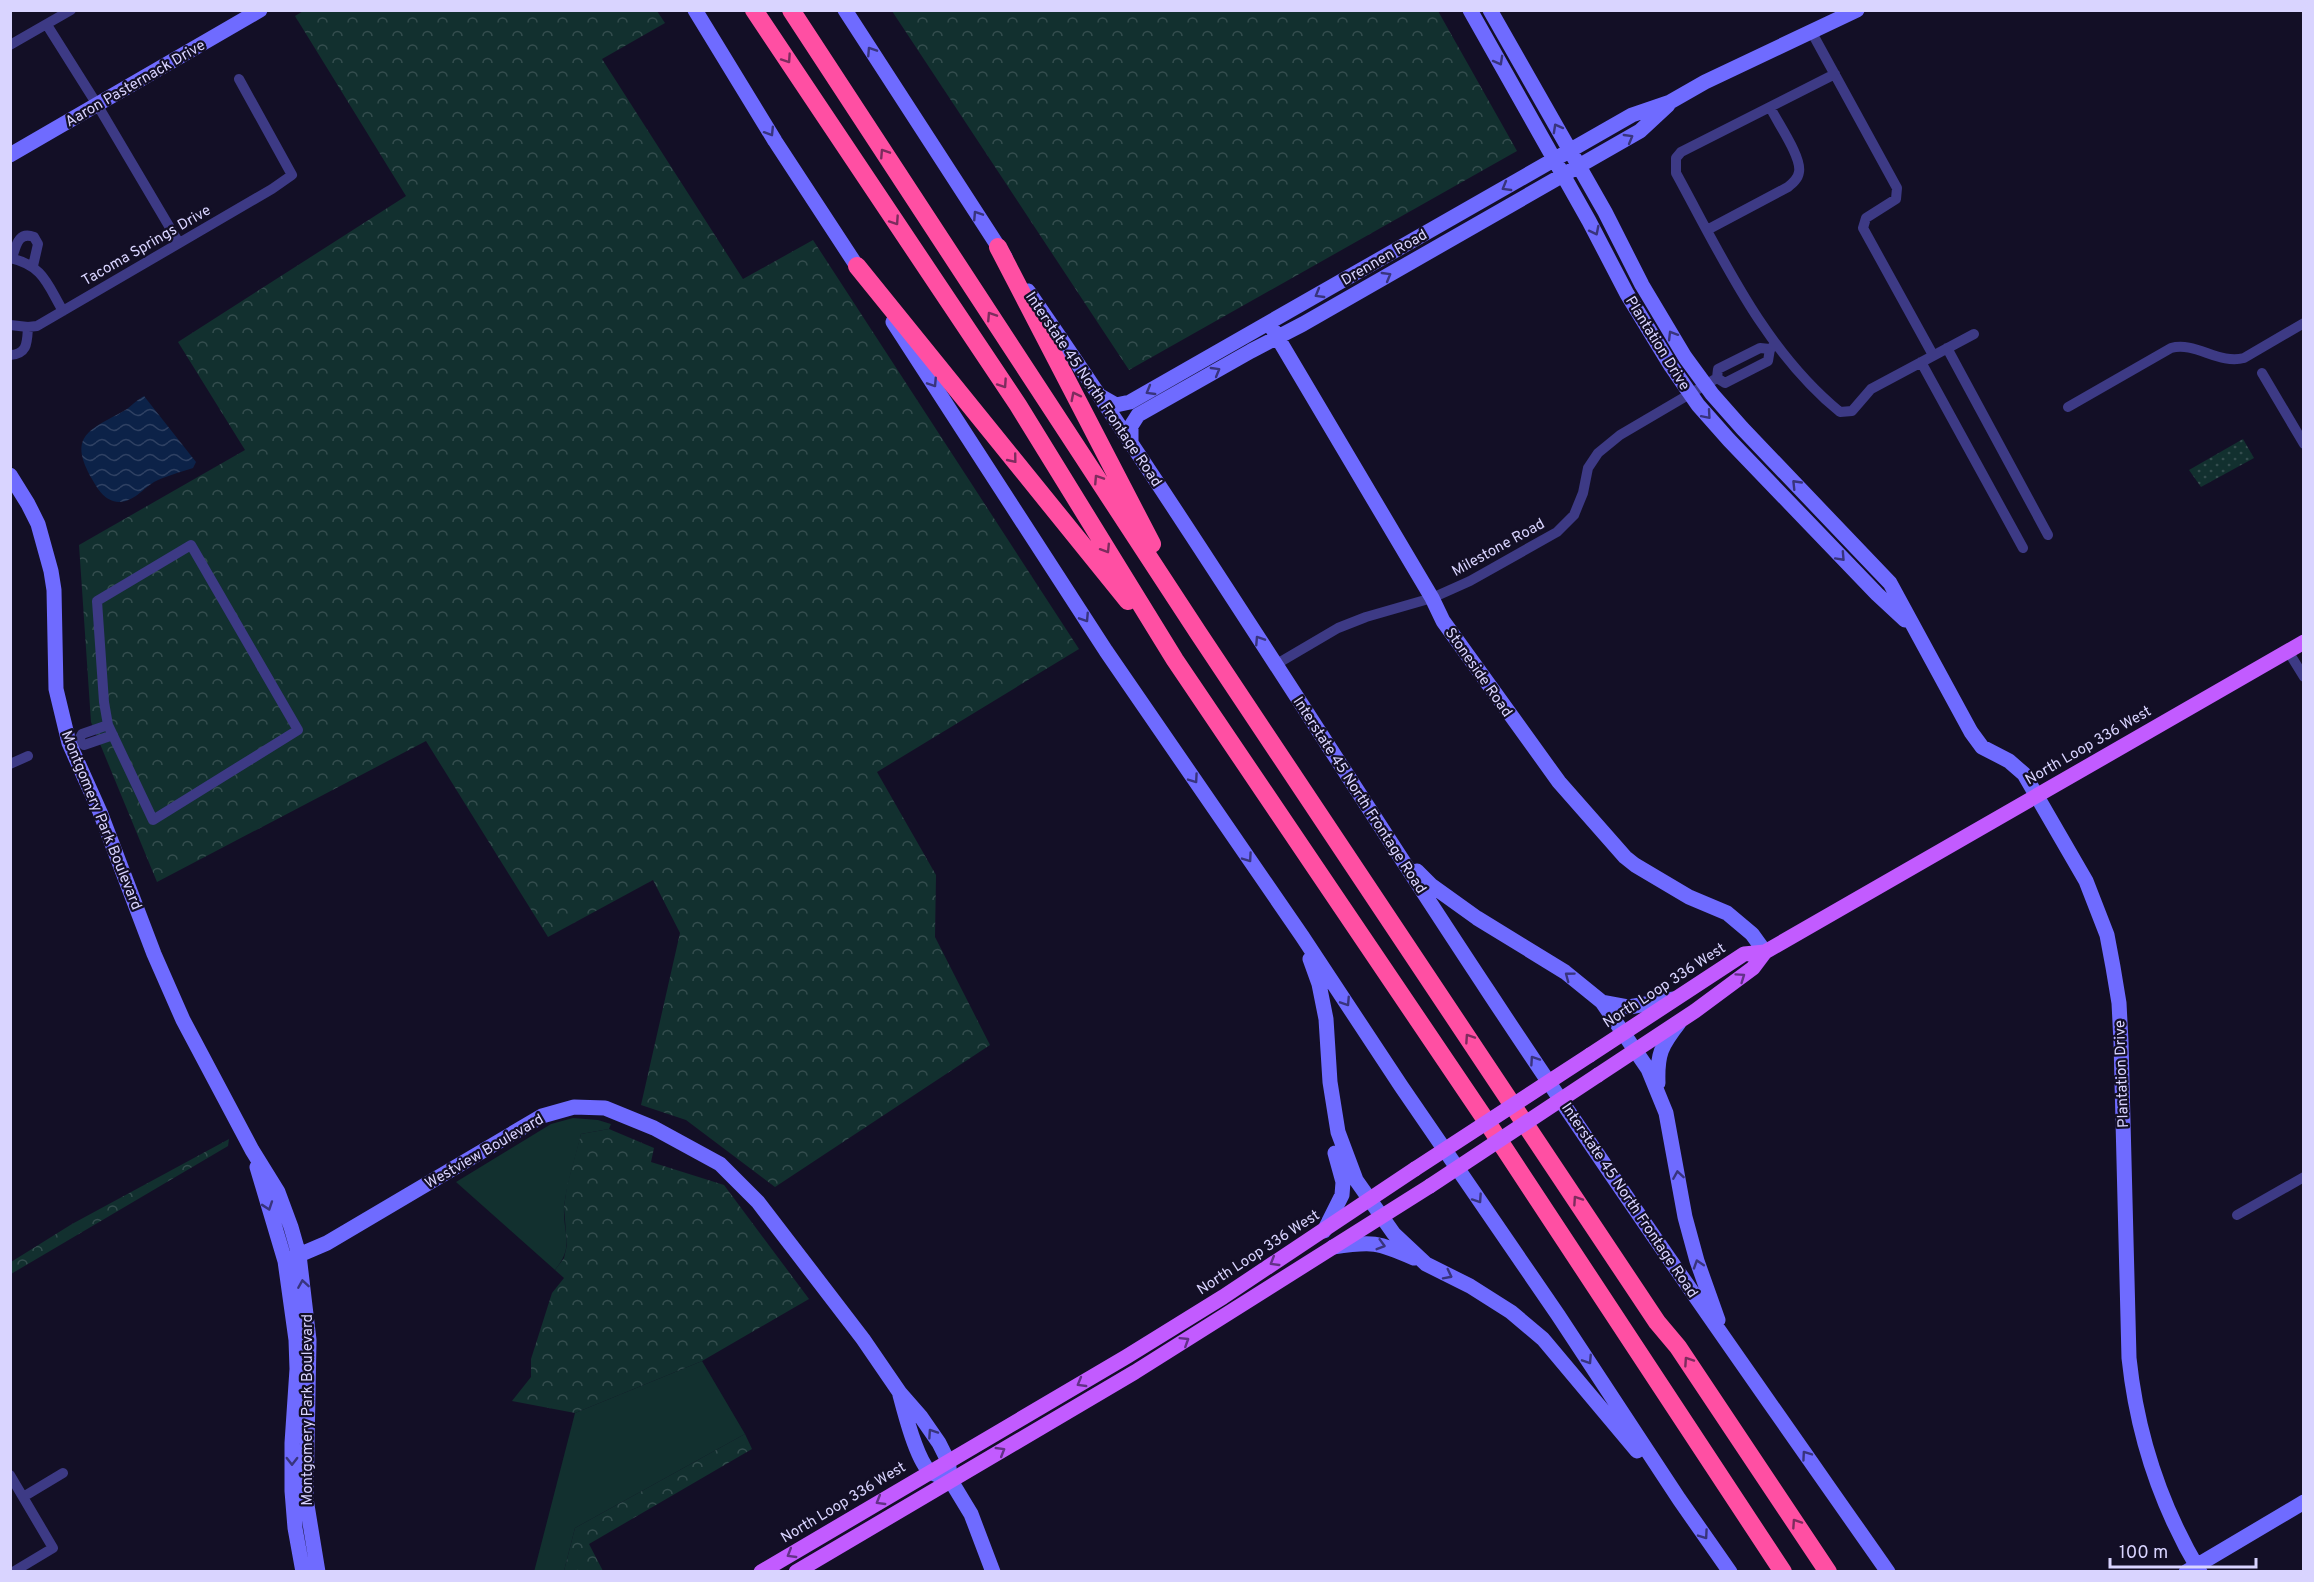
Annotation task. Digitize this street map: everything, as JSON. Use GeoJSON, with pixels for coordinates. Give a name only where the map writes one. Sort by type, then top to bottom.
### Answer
{"type":"FeatureCollection","features":[{"type":"Feature","properties":{"kind":"highway"},"geometry":{"type":"LineString","coordinates":[[754,10],[1017,405],[1175,660],[1492,1129],[1783,1572]]}},
{"type":"Feature","properties":{"kind":"highway"},"geometry":{"type":"LineString","coordinates":[[791,10],[1199,634],[1657,1322],[1678,1347],[1828,1572]]}},
{"type":"Feature","properties":{"kind":"highway"},"geometry":{"type":"LineString","coordinates":[[998,247],[1199,634]]}},
{"type":"Feature","properties":{"kind":"highway"},"geometry":{"type":"LineString","coordinates":[[857,266],[1175,660]]}},
{"type":"Feature","properties":{"kind":"main road","name":"North Loop 336 West"},"geometry":{"type":"LineString","coordinates":[[796,1572],[1135,1372],[1382,1218],[1681,1020],[1753,968],[1765,952],[2304,642]]}},
{"type":"Feature","properties":{"kind":"main road","name":"North Loop 336 West"},"geometry":{"type":"LineString","coordinates":[[761,1572],[1137,1350],[1324,1231],[1369,1199],[1744,954],[1765,952]]}},
{"type":"Feature","properties":{"kind":"street"},"geometry":{"type":"LineString","coordinates":[[10,45],[71,10]]}},
{"type":"Feature","properties":{"kind":"street","name":"Aaron Pasternack Drive"},"geometry":{"type":"LineString","coordinates":[[10,155],[260,10]]}},
{"type":"Feature","properties":{"kind":"street"},"geometry":{"type":"LineString","coordinates":[[695,10],[776,141],[1106,651],[1302,936],[1730,1572]]}},
{"type":"Feature","properties":{"kind":"street","name":"Interstate 45 North Frontage Road"},"geometry":{"type":"LineString","coordinates":[[845,10],[998,247],[1101,396],[1489,993],[1721,1334],[1888,1572]]}},
{"type":"Feature","properties":{"kind":"street","name":"Plantation Drive"},"geometry":{"type":"LineString","coordinates":[[1470,10],[1627,294],[1690,394],[1729,440],[1876,594],[1912,626]]}},
{"type":"Feature","properties":{"kind":"street","name":"Plantation Drive"},"geometry":{"type":"LineString","coordinates":[[1490,10],[1579,166],[1642,285],[1685,357],[1711,381],[1742,428],[1890,583],[1957,708],[1982,747],[2008,761],[2024,774],[2086,881],[2098,909],[2109,945],[2120,1013],[2128,1358],[2133,1397],[2149,1462],[2194,1570]]}},
{"type":"Feature","properties":{"kind":"street","name":"Drennen Road"},"geometry":{"type":"LineString","coordinates":[[1101,396],[1116,405],[1130,402],[1632,115],[1670,102],[1705,82],[1857,10]]}},
{"type":"Feature","properties":{"kind":"street"},"geometry":{"type":"LineString","coordinates":[[47,25],[179,243]]}},
{"type":"Feature","properties":{"kind":"street"},"geometry":{"type":"LineString","coordinates":[[1811,31],[1897,188],[1896,199],[1866,219],[1863,223],[1864,232],[1933,355]]}},
{"type":"Feature","properties":{"kind":"street"},"geometry":{"type":"LineString","coordinates":[[1835,74],[1681,152],[1676,158],[1676,173],[1773,347],[1840,412],[1852,411],[1871,389],[1974,334]]}},
{"type":"Feature","properties":{"kind":"street","name":"Tacoma Springs Drive"},"geometry":{"type":"LineString","coordinates":[[10,325],[37,326],[272,189],[292,175],[239,79]]}},
{"type":"Feature","properties":{"kind":"street","name":"Drennen Road"},"geometry":{"type":"LineString","coordinates":[[1131,444],[1131,426],[1138,415],[1640,131],[1670,102]]}},
{"type":"Feature","properties":{"kind":"street"},"geometry":{"type":"LineString","coordinates":[[1707,230],[1788,187],[1796,180],[1800,170],[1797,159],[1770,107]]}},
{"type":"Feature","properties":{"kind":"street"},"geometry":{"type":"LineString","coordinates":[[33,266],[38,244],[34,237],[25,235],[17,241],[11,258],[33,266],[40,272],[63,311]]}},
{"type":"Feature","properties":{"kind":"street","name":"Stoneside Road"},"geometry":{"type":"LineString","coordinates":[[1269,323],[1460,646],[1552,773],[1625,857],[1689,897],[1727,914],[1752,933],[1765,952]]}},
{"type":"Feature","properties":{"kind":"street"},"geometry":{"type":"LineString","coordinates":[[2068,407],[2170,348],[2185,347],[2235,360],[2244,358],[2304,323]]}},
{"type":"Feature","properties":{"kind":"street"},"geometry":{"type":"LineString","coordinates":[[10,356],[26,348],[28,327]]}},
{"type":"Feature","properties":{"kind":"street","name":"Milestone Road"},"geometry":{"type":"LineString","coordinates":[[1275,665],[1338,628],[1366,617],[1432,598],[1470,581],[1557,532],[1574,514],[1583,493],[1588,468],[1598,453],[1620,435],[1711,381],[1718,369],[1760,348],[1773,347],[1768,361],[1725,383],[1711,381]]}},
{"type":"Feature","properties":{"kind":"street"},"geometry":{"type":"LineString","coordinates":[[1947,348],[2048,535]]}},
{"type":"Feature","properties":{"kind":"street"},"geometry":{"type":"LineString","coordinates":[[1741,358],[1748,371]]}},
{"type":"Feature","properties":{"kind":"street"},"geometry":{"type":"LineString","coordinates":[[1921,362],[2023,548]]}},
{"type":"Feature","properties":{"kind":"street"},"geometry":{"type":"LineString","coordinates":[[2262,372],[2304,444]]}},
{"type":"Feature","properties":{"kind":"street","name":"Montgomery Park Boulevard"},"geometry":{"type":"LineString","coordinates":[[10,475],[38,524],[51,571],[54,590],[56,689],[99,812],[154,954],[182,1016],[252,1150],[292,1258],[296,1340],[302,1389],[306,1499],[318,1572]]}},
{"type":"Feature","properties":{"kind":"street"},"geometry":{"type":"LineString","coordinates":[[191,545],[298,730],[153,819],[110,730],[104,702],[97,601],[191,545]]}},
{"type":"Feature","properties":{"kind":"street"},"geometry":{"type":"LineString","coordinates":[[2288,651],[2304,677]]}},
{"type":"Feature","properties":{"kind":"street"},"geometry":{"type":"LineString","coordinates":[[74,742],[84,745],[110,730]]}},
{"type":"Feature","properties":{"kind":"street"},"geometry":{"type":"LineString","coordinates":[[10,764],[28,756]]}},
{"type":"Feature","properties":{"kind":"street"},"geometry":{"type":"LineString","coordinates":[[1394,847],[1431,885],[1477,918],[1565,972],[1602,1002],[1648,1069],[1666,1113],[1685,1217],[1696,1261],[1722,1331],[1721,1334]]}},
{"type":"Feature","properties":{"kind":"street"},"geometry":{"type":"LineString","coordinates":[[1302,936],[1319,984],[1326,1019],[1330,1082],[1338,1132],[1345,1155],[1356,1180],[1382,1218],[1394,1234],[1426,1264]]}},
{"type":"Feature","properties":{"kind":"street"},"geometry":{"type":"LineString","coordinates":[[1602,1002],[1629,1007],[1674,999]]}},
{"type":"Feature","properties":{"kind":"street"},"geometry":{"type":"LineString","coordinates":[[1658,1089],[1658,1063],[1662,1045],[1681,1020]]}},
{"type":"Feature","properties":{"kind":"street"},"geometry":{"type":"LineString","coordinates":[[1324,1231],[1342,1195],[1343,1182],[1325,1118],[1330,1082]]}},
{"type":"Feature","properties":{"kind":"street","name":"Westview Boulevard"},"geometry":{"type":"LineString","coordinates":[[292,1258],[327,1243],[542,1116],[574,1107],[605,1108],[654,1128],[720,1164],[758,1202],[863,1339],[900,1393],[921,1417],[948,1461],[951,1481],[971,1514],[993,1572]]}},
{"type":"Feature","properties":{"kind":"street"},"geometry":{"type":"LineString","coordinates":[[2237,1215],[2302,1182]]}},
{"type":"Feature","properties":{"kind":"street"},"geometry":{"type":"LineString","coordinates":[[1333,1247],[1372,1242],[1384,1245],[1470,1286],[1511,1312],[1543,1339],[1679,1499]]}},
{"type":"Feature","properties":{"kind":"street","name":"Montgomery Park Boulevard"},"geometry":{"type":"LineString","coordinates":[[302,1389],[292,1443],[292,1491],[295,1528],[303,1572]]}},
{"type":"Feature","properties":{"kind":"street","name":"Westview Boulevard"},"geometry":{"type":"LineString","coordinates":[[900,1393],[908,1425],[930,1472]]}},
{"type":"Feature","properties":{"kind":"street"},"geometry":{"type":"LineString","coordinates":[[930,1472],[951,1481]]}},
{"type":"Feature","properties":{"kind":"street"},"geometry":{"type":"LineString","coordinates":[[23,1497],[63,1473]]}},
{"type":"Feature","properties":{"kind":"street"},"geometry":{"type":"LineString","coordinates":[[10,1475],[54,1548],[13,1572]]}},
{"type":"Feature","properties":{"kind":"street"},"geometry":{"type":"LineString","coordinates":[[2194,1570],[2304,1502]]}},
{"type":"Feature","properties":{"kind":"green space"},"geometry":{"type":"Polygon","coordinates":[[[305,10],[657,11],[665,23],[602,59],[743,279],[813,240],[1079,649],[877,772],[936,875],[935,937],[990,1045],[775,1187],[686,1120],[641,1105],[680,933],[653,880],[548,937],[426,741],[157,882],[91,722],[79,545],[245,450],[178,342],[406,196],[295,16],[305,10]]]}},
{"type":"Feature","properties":{"kind":"green space"},"geometry":{"type":"Polygon","coordinates":[[[892,11],[1438,11],[1517,151],[1129,370],[892,11]]]}},
{"type":"Feature","properties":{"kind":"green space"},"geometry":{"type":"Polygon","coordinates":[[[2243,439],[2254,458],[2201,487],[2189,470],[2243,439]]]}},
{"type":"Feature","properties":{"kind":"green space"},"geometry":{"type":"Polygon","coordinates":[[[573,1118],[598,1120],[611,1124],[609,1129],[581,1134],[565,1199],[564,1217],[567,1240],[565,1254],[555,1270],[456,1182],[551,1124],[573,1118]]]}},
{"type":"Feature","properties":{"kind":"green space"},"geometry":{"type":"Polygon","coordinates":[[[609,1129],[654,1148],[651,1162],[724,1185],[809,1299],[702,1361],[575,1413],[512,1401],[531,1377],[531,1359],[552,1293],[564,1278],[555,1270],[564,1258],[567,1245],[564,1207],[567,1186],[581,1134],[609,1129]]]}},
{"type":"Feature","properties":{"kind":"green space"},"geometry":{"type":"Polygon","coordinates":[[[229,1139],[228,1146],[11,1274],[11,1262],[72,1224],[229,1139]]]}},
{"type":"Feature","properties":{"kind":"green space"},"geometry":{"type":"Polygon","coordinates":[[[702,1361],[745,1434],[575,1528],[564,1571],[534,1572],[575,1413],[702,1361]]]}},
{"type":"Feature","properties":{"kind":"green space"},"geometry":{"type":"Polygon","coordinates":[[[745,1434],[752,1449],[589,1544],[603,1571],[564,1571],[575,1528],[745,1434]]]}},
{"type":"Feature","properties":{"kind":"water"},"geometry":{"type":"Polygon","coordinates":[[[144,396],[196,462],[193,468],[154,482],[129,500],[119,502],[110,500],[94,483],[85,465],[82,445],[85,437],[91,431],[144,396]]]}}]}
